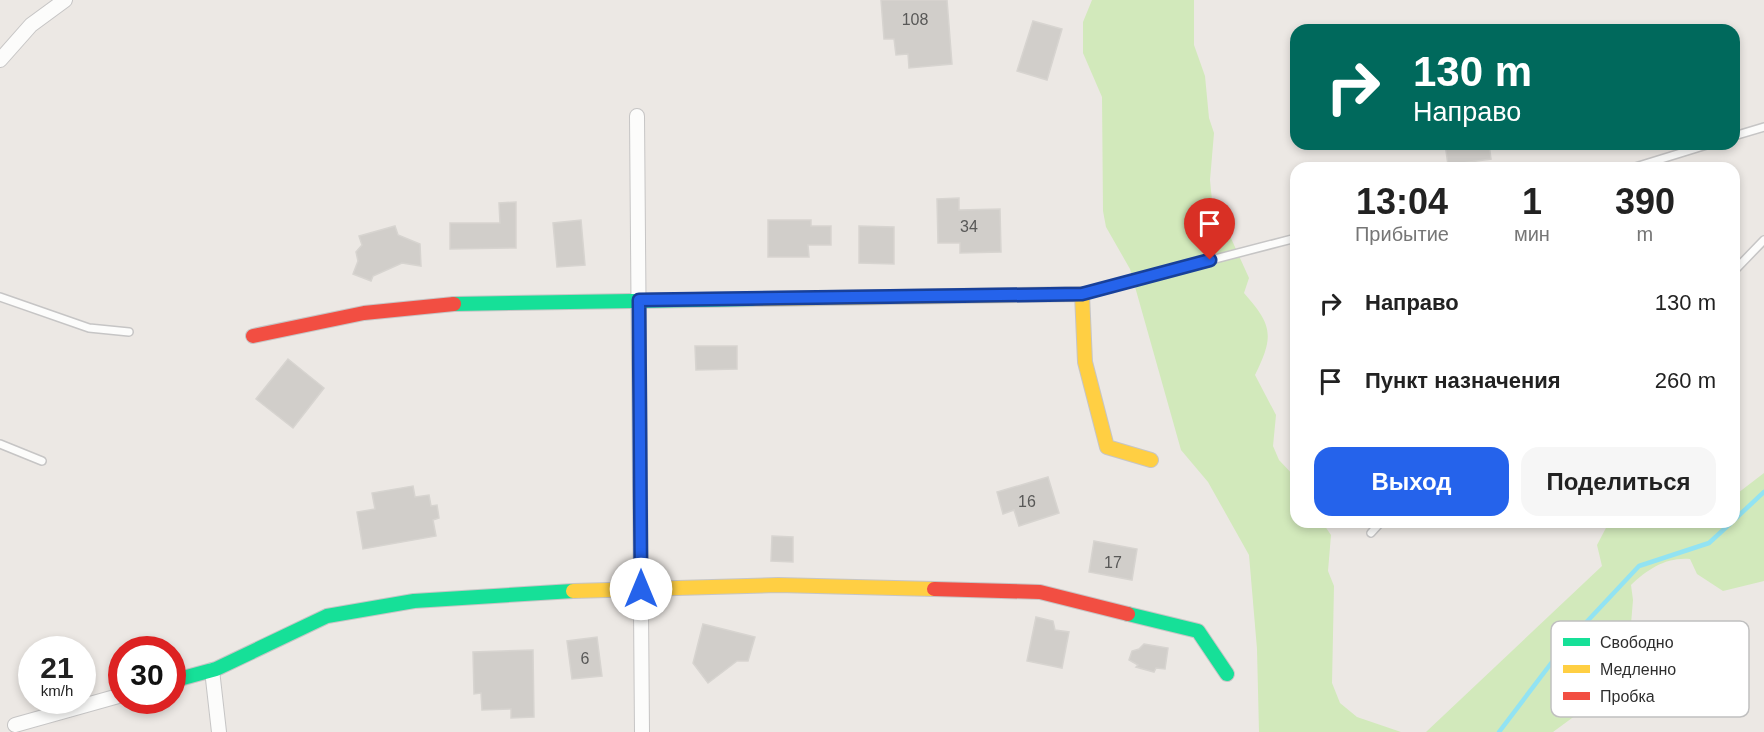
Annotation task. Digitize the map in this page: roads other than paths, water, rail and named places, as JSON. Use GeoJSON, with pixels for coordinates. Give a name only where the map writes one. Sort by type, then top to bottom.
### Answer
{"type":"FeatureCollection","features":[{"type":"Feature","properties":{"kind":"street"},"geometry":{"type":"LineString","coordinates":[[0,60],[31,25],[65,0]]}},
{"type":"Feature","properties":{"kind":"street"},"geometry":{"type":"LineString","coordinates":[[637,116],[642,732]]}},
{"type":"Feature","properties":{"kind":"street"},"geometry":{"type":"LineString","coordinates":[[253,336],[364,314],[446,306],[639,300],[1082,294],[1085,362],[1107,447],[1151,460]]}},
{"type":"Feature","properties":{"kind":"street"},"geometry":{"type":"LineString","coordinates":[[186,677],[212,670],[327,616],[414,601],[467,596],[778,585],[1040,592],[1198,631],[1227,674]]}},
{"type":"Feature","properties":{"kind":"street"},"geometry":{"type":"LineString","coordinates":[[212,670],[219,732]]}},
{"type":"Feature","properties":{"kind":"street"},"geometry":{"type":"LineString","coordinates":[[15,724],[108,699]]}},
{"type":"Feature","properties":{"kind":"lane"},"geometry":{"type":"LineString","coordinates":[[1740,134],[1764,127]]}},
{"type":"Feature","properties":{"kind":"lane"},"geometry":{"type":"LineString","coordinates":[[1652,162],[1690,150]]}},
{"type":"Feature","properties":{"kind":"lane"},"geometry":{"type":"LineString","coordinates":[[1082,294],[1290,240]]}},
{"type":"Feature","properties":{"kind":"lane"},"geometry":{"type":"LineString","coordinates":[[1740,265],[1764,240]]}},
{"type":"Feature","properties":{"kind":"lane"},"geometry":{"type":"LineString","coordinates":[[0,297],[89,328],[129,333]]}},
{"type":"Feature","properties":{"kind":"lane"},"geometry":{"type":"LineString","coordinates":[[0,444],[42,460]]}},
{"type":"Feature","properties":{"kind":"lane"},"geometry":{"type":"LineString","coordinates":[[1371,532],[1375,528]]}},
{"type":"Feature","properties":{"kind":"waterway"},"geometry":{"type":"LineString","coordinates":[[1740,514],[1764,492]]}},
{"type":"Feature","properties":{"kind":"waterway"},"geometry":{"type":"LineString","coordinates":[[1587,621],[1639,566],[1709,543],[1725,528]]}},
{"type":"Feature","properties":{"kind":"waterway"},"geometry":{"type":"LineString","coordinates":[[1499,732],[1551,663]]}}]}
